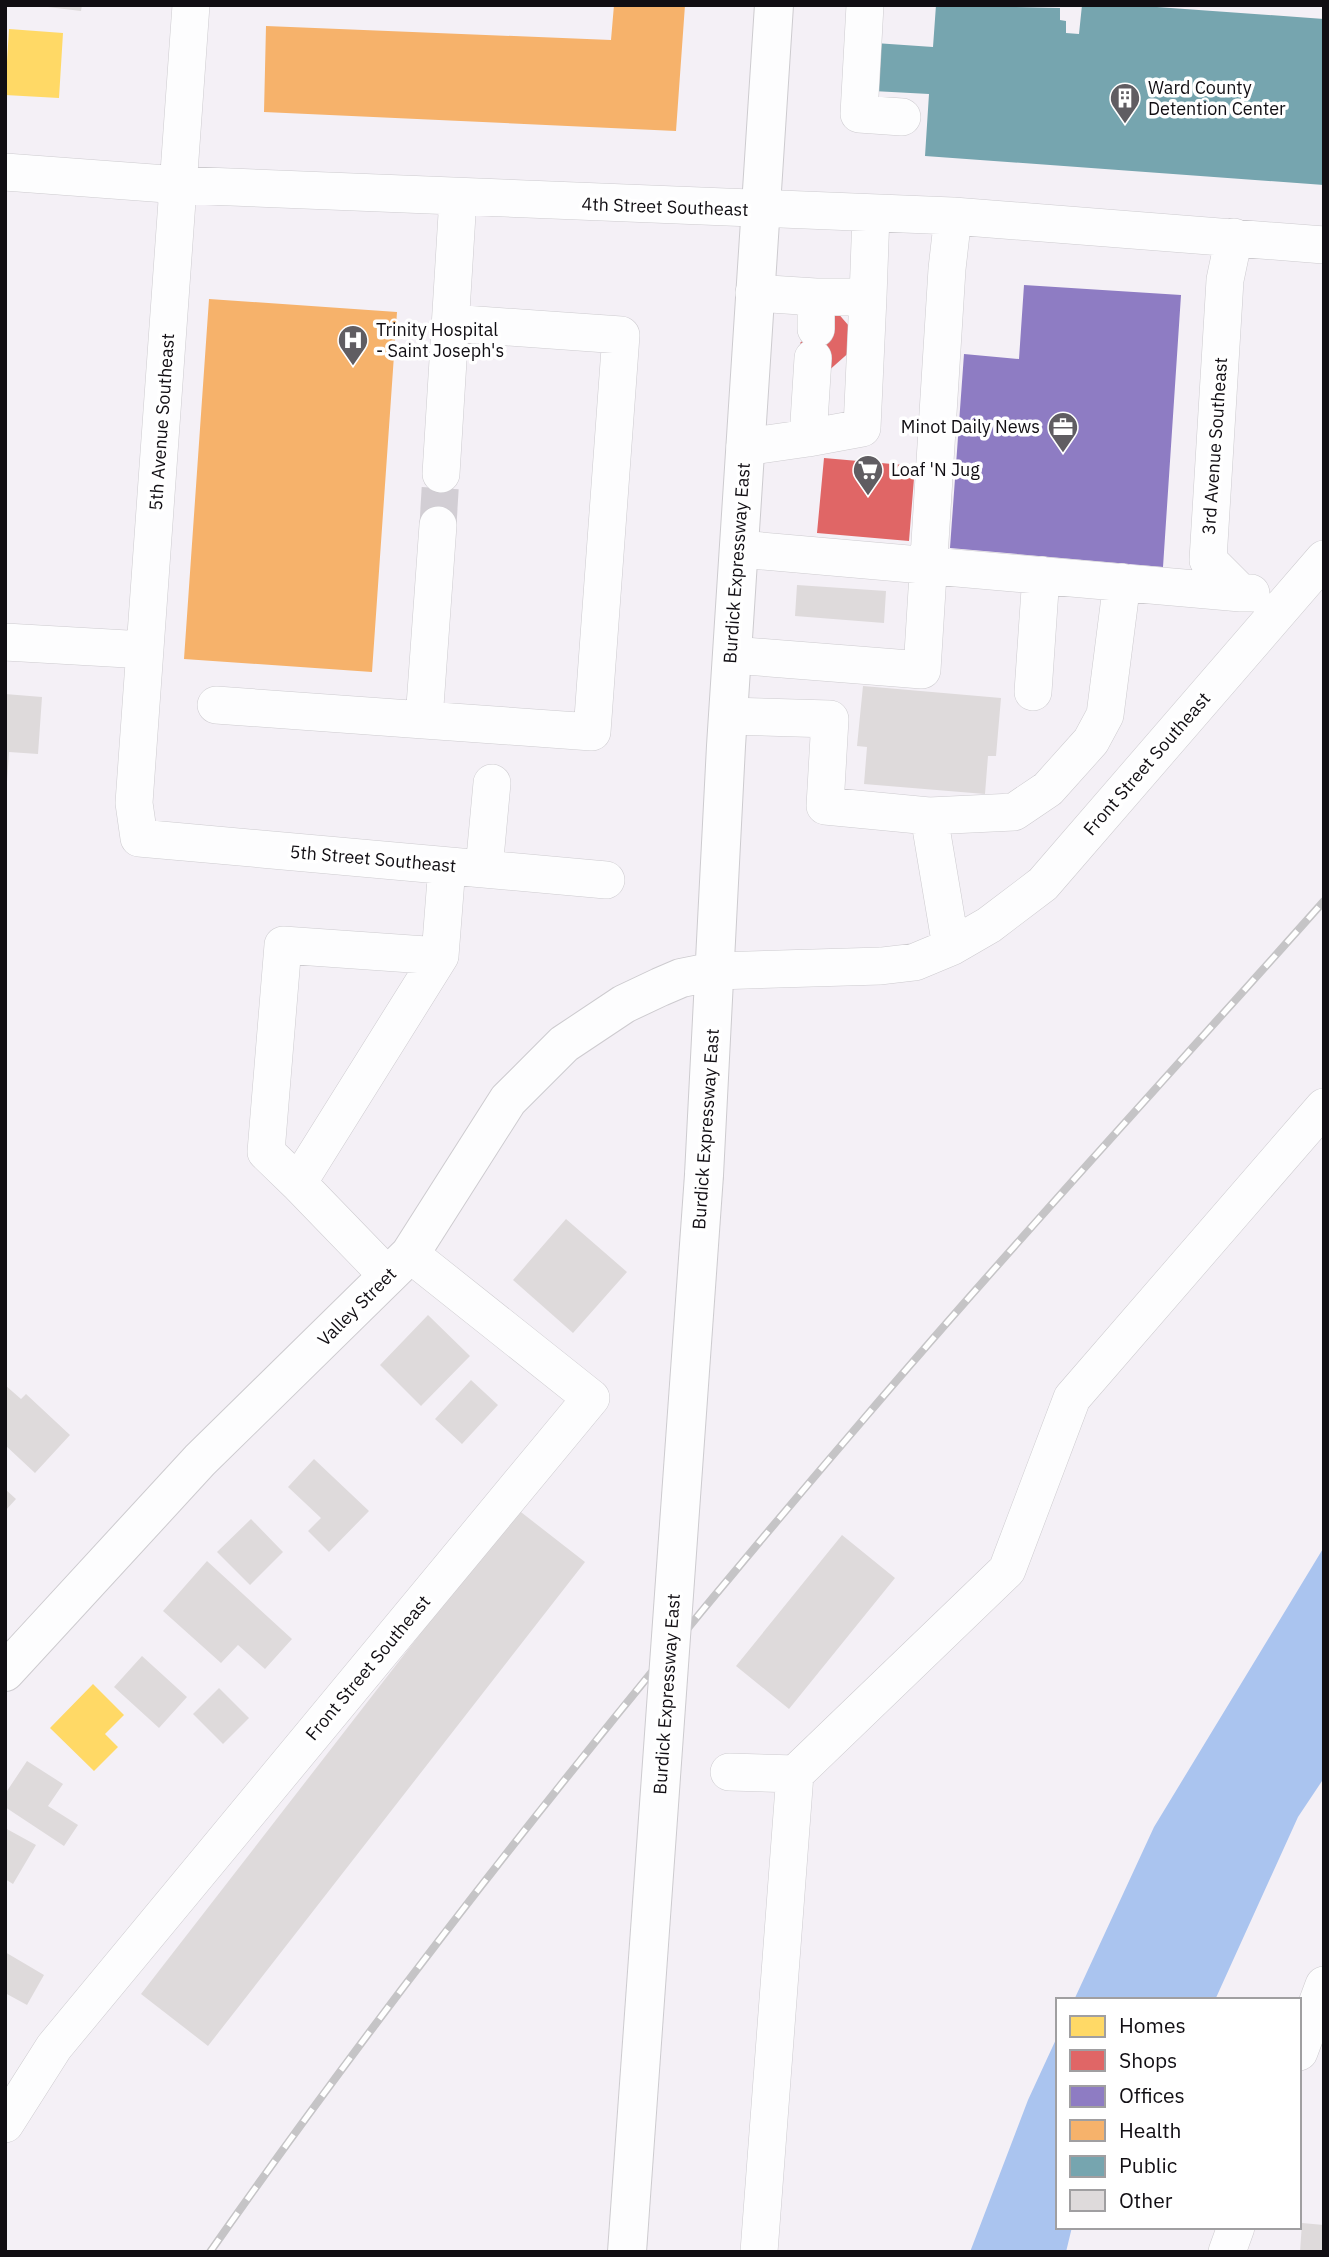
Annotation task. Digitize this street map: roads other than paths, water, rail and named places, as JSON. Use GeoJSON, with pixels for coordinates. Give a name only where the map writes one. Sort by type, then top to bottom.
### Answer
{"type":"FeatureCollection","features":[{"type":"Feature","properties":{"kind":"main road","name":"Burdick Expressway East"},"geometry":{"type":"LineString","coordinates":[[627,2252],[704,1175],[728,716],[774,5]]}},
{"type":"Feature","properties":{"kind":"main road","name":"Valley Street"},"geometry":{"type":"LineString","coordinates":[[5,1672],[200,1461],[399,1265],[508,1100],[564,1044],[624,1004],[681,978],[716,971]]}},
{"type":"Feature","properties":{"kind":"street","name":"5th Avenue Southeast"},"geometry":{"type":"LineString","coordinates":[[139,838],[134,803],[191,5]]}},
{"type":"Feature","properties":{"kind":"street"},"geometry":{"type":"LineString","coordinates":[[866,5],[859,114],[902,117]]}},
{"type":"Feature","properties":{"kind":"street","name":"4th Street Southeast"},"geometry":{"type":"LineString","coordinates":[[5,172],[180,185],[458,198],[953,216],[1324,245]]}},
{"type":"Feature","properties":{"kind":"street"},"geometry":{"type":"LineString","coordinates":[[441,474],[458,198]]}},
{"type":"Feature","properties":{"kind":"street"},"geometry":{"type":"LineString","coordinates":[[745,447],[862,428],[871,214]]}},
{"type":"Feature","properties":{"kind":"street"},"geometry":{"type":"LineString","coordinates":[[732,655],[922,670],[947,268],[953,216]]}},
{"type":"Feature","properties":{"kind":"street","name":"3rd Avenue Southeast"},"geometry":{"type":"LineString","coordinates":[[1234,237],[1225,280],[1208,560],[1241,593]]}},
{"type":"Feature","properties":{"kind":"street"},"geometry":{"type":"LineString","coordinates":[[754,293],[815,328]]}},
{"type":"Feature","properties":{"kind":"street"},"geometry":{"type":"LineString","coordinates":[[815,328],[869,296]]}},
{"type":"Feature","properties":{"kind":"street"},"geometry":{"type":"LineString","coordinates":[[216,705],[592,732],[621,335],[450,323]]}},
{"type":"Feature","properties":{"kind":"street"},"geometry":{"type":"LineString","coordinates":[[808,438],[815,328]]}},
{"type":"Feature","properties":{"kind":"street"},"geometry":{"type":"LineString","coordinates":[[424,720],[438,525]]}},
{"type":"Feature","properties":{"kind":"street"},"geometry":{"type":"LineString","coordinates":[[738,550],[1241,593],[1291,594]]}},
{"type":"Feature","properties":{"kind":"street","name":"Front Street Southeast"},"geometry":{"type":"LineString","coordinates":[[951,947],[989,925],[1044,884],[1291,594],[1324,559]]}},
{"type":"Feature","properties":{"kind":"street"},"geometry":{"type":"LineString","coordinates":[[1033,692],[1041,575]]}},
{"type":"Feature","properties":{"kind":"street"},"geometry":{"type":"LineString","coordinates":[[728,716],[830,719],[825,806],[929,816],[1014,812],[1048,789],[1091,741],[1105,715],[1122,582]]}},
{"type":"Feature","properties":{"kind":"street"},"geometry":{"type":"LineString","coordinates":[[5,642],[145,650]]}},
{"type":"Feature","properties":{"kind":"street"},"geometry":{"type":"LineString","coordinates":[[484,869],[492,783]]}},
{"type":"Feature","properties":{"kind":"street"},"geometry":{"type":"LineString","coordinates":[[1048,789],[1086,835]]}},
{"type":"Feature","properties":{"kind":"street"},"geometry":{"type":"LineString","coordinates":[[716,971],[881,966],[915,962],[951,947],[929,816]]}},
{"type":"Feature","properties":{"kind":"street","name":"5th Street Southeast"},"geometry":{"type":"LineString","coordinates":[[139,838],[606,880]]}},
{"type":"Feature","properties":{"kind":"street"},"geometry":{"type":"LineString","coordinates":[[298,1183],[440,956],[447,866]]}},
{"type":"Feature","properties":{"kind":"street"},"geometry":{"type":"LineString","coordinates":[[399,1265],[298,1183],[266,1152],[283,945],[440,956]]}},
{"type":"Feature","properties":{"kind":"street"},"geometry":{"type":"LineString","coordinates":[[759,2252],[795,1774],[1007,1570],[1072,1398],[1324,1107]]}},
{"type":"Feature","properties":{"kind":"street","name":"Front Street Southeast"},"geometry":{"type":"LineString","coordinates":[[5,2124],[54,2047],[592,1398],[399,1265]]}},
{"type":"Feature","properties":{"kind":"street"},"geometry":{"type":"LineString","coordinates":[[729,1772],[795,1774]]}},
{"type":"Feature","properties":{"kind":"street"},"geometry":{"type":"LineString","coordinates":[[1301,2046],[1323,1986]]}},
{"type":"Feature","properties":{"kind":"street"},"geometry":{"type":"LineString","coordinates":[[1227,2252],[1235,2229]]}},
{"type":"Feature","properties":{"kind":"water"},"geometry":{"type":"Polygon","coordinates":[[[1324,1547],[1324,1778],[1298,1817],[1216,1998],[1075,1998],[1154,1827],[1324,1547]]]}},
{"type":"Feature","properties":{"kind":"water"},"geometry":{"type":"Polygon","coordinates":[[[1056,2039],[1056,2229],[1072,2229],[1066,2252],[970,2252],[1028,2100],[1056,2039]]]}},
{"type":"Feature","properties":{"kind":"tunnel"},"geometry":{"type":"LineString","coordinates":[[438,525],[441,474]]}},
{"type":"Feature","properties":{"kind":"railway"},"geometry":{"type":"LineString","coordinates":[[210,2252],[365,2038],[445,1933],[608,1725],[692,1623],[976,1290],[1324,901]]}},
{"type":"Feature","properties":{"kind":"place","name":"Ward County Detention Center"},"geometry":{"type":"Point","coordinates":[1125,125]}},
{"type":"Feature","properties":{"kind":"place","name":"Trinity Hospital - Saint Joseph's"},"geometry":{"type":"Point","coordinates":[353,367]}},
{"type":"Feature","properties":{"kind":"place","name":"Minot Daily News"},"geometry":{"type":"Point","coordinates":[1063,454]}},
{"type":"Feature","properties":{"kind":"place","name":"Loaf 'N Jug"},"geometry":{"type":"Point","coordinates":[868,497]}}]}
